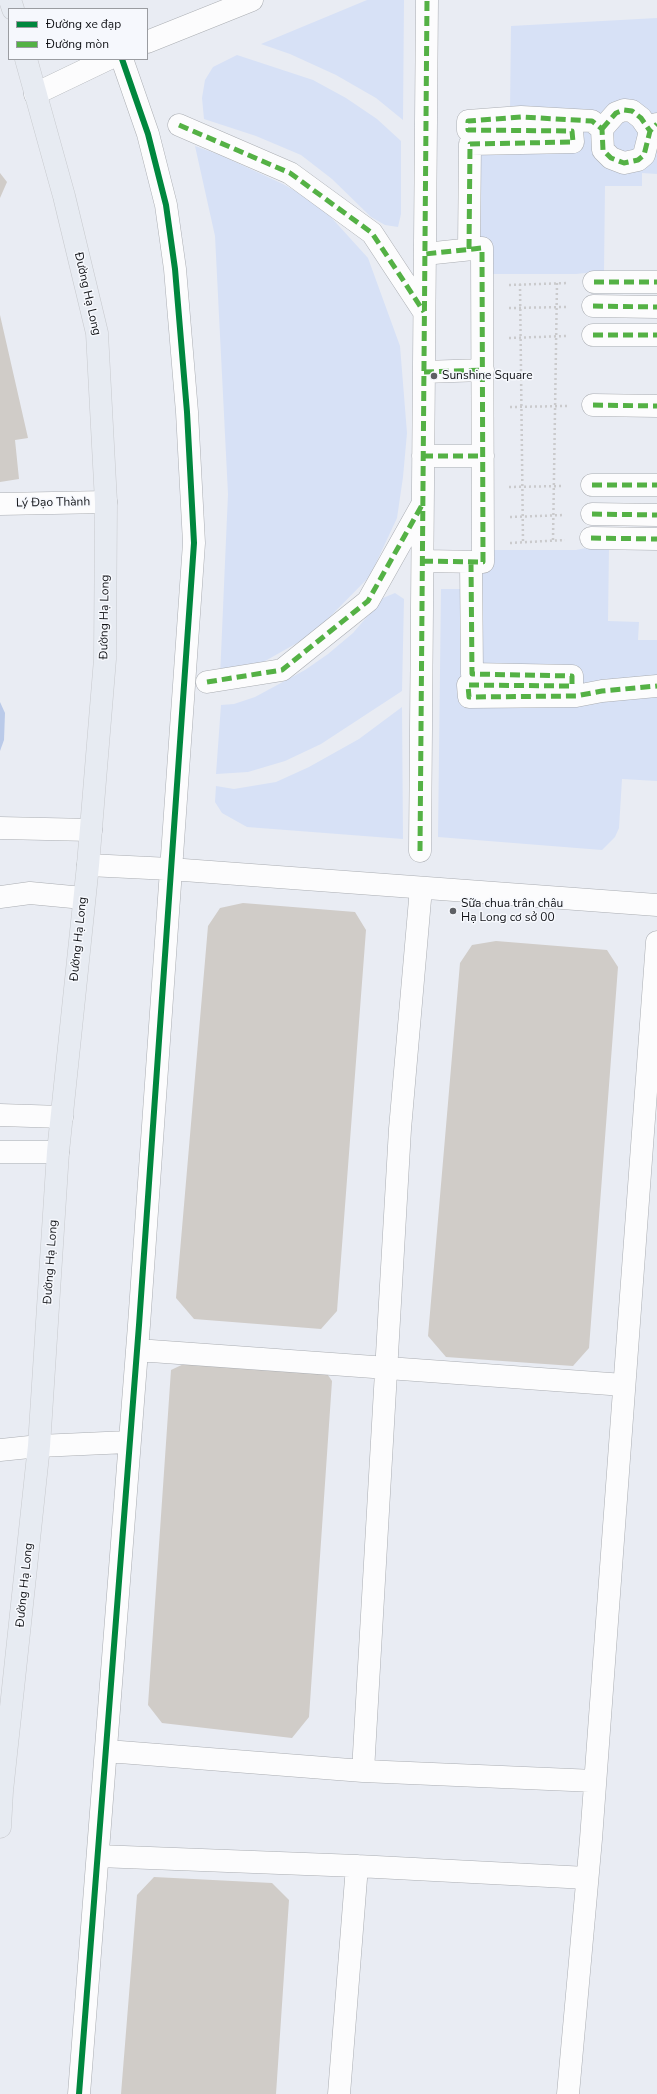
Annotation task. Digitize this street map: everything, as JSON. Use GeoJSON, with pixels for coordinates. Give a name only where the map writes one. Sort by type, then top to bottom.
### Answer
{"type":"FeatureCollection","features":[{"type":"Feature","properties":{"kind":"main road","name":"Đường Hạ Long"},"geometry":{"type":"LineString","coordinates":[[0,1827],[1,1792],[39,1446],[58,1152],[83,898],[88,865],[105,659],[106,502],[97,333],[64,196],[26,60]]}},
{"type":"Feature","properties":{"kind":"street"},"geometry":{"type":"LineString","coordinates":[[148,42],[252,0]]}},
{"type":"Feature","properties":{"kind":"street"},"geometry":{"type":"LineString","coordinates":[[420,851],[427,0]]}},
{"type":"Feature","properties":{"kind":"street"},"geometry":{"type":"LineString","coordinates":[[35,94],[106,60]]}},
{"type":"Feature","properties":{"kind":"street"},"geometry":{"type":"LineString","coordinates":[[79,2094],[107,1751],[128,1442],[137,1350],[194,543],[187,412],[175,269],[166,205],[148,134],[122,60]]}},
{"type":"Feature","properties":{"kind":"street"},"geometry":{"type":"LineString","coordinates":[[624,110],[632,111],[654,127],[644,154],[638,160],[624,163],[611,158],[603,150],[602,129],[616,113],[624,110]]}},
{"type":"Feature","properties":{"kind":"street"},"geometry":{"type":"LineString","coordinates":[[470,248],[470,144],[573,142],[572,131],[468,130],[468,121],[521,117],[582,120],[592,121],[602,129]]}},
{"type":"Feature","properties":{"kind":"street"},"geometry":{"type":"LineString","coordinates":[[179,124],[290,173],[372,233],[424,312]]}},
{"type":"Feature","properties":{"kind":"street"},"geometry":{"type":"LineString","coordinates":[[423,561],[483,562],[482,248],[470,248],[425,254]]}},
{"type":"Feature","properties":{"kind":"street"},"geometry":{"type":"LineString","coordinates":[[594,282],[657,282]]}},
{"type":"Feature","properties":{"kind":"street"},"geometry":{"type":"LineString","coordinates":[[593,306],[657,307]]}},
{"type":"Feature","properties":{"kind":"street"},"geometry":{"type":"LineString","coordinates":[[593,335],[657,335]]}},
{"type":"Feature","properties":{"kind":"street"},"geometry":{"type":"LineString","coordinates":[[424,372],[483,370]]}},
{"type":"Feature","properties":{"kind":"street"},"geometry":{"type":"LineString","coordinates":[[592,405],[657,406]]}},
{"type":"Feature","properties":{"kind":"street"},"geometry":{"type":"LineString","coordinates":[[423,456],[483,456]]}},
{"type":"Feature","properties":{"kind":"street"},"geometry":{"type":"LineString","coordinates":[[592,485],[657,486]]}},
{"type":"Feature","properties":{"kind":"street","name":"Lý Đạo Thành"},"geometry":{"type":"LineString","coordinates":[[0,504],[106,502]]}},
{"type":"Feature","properties":{"kind":"street"},"geometry":{"type":"LineString","coordinates":[[207,682],[282,670],[368,601],[423,503]]}},
{"type":"Feature","properties":{"kind":"street"},"geometry":{"type":"LineString","coordinates":[[592,514],[657,515]]}},
{"type":"Feature","properties":{"kind":"street"},"geometry":{"type":"LineString","coordinates":[[591,538],[657,539]]}},
{"type":"Feature","properties":{"kind":"street"},"geometry":{"type":"LineString","coordinates":[[471,562],[472,674],[572,676],[572,686],[468,685],[468,697],[576,696],[602,691],[657,686]]}},
{"type":"Feature","properties":{"kind":"street"},"geometry":{"type":"LineString","coordinates":[[0,828],[91,830]]}},
{"type":"Feature","properties":{"kind":"street"},"geometry":{"type":"LineString","coordinates":[[88,865],[170,869],[657,906]]}},
{"type":"Feature","properties":{"kind":"street"},"geometry":{"type":"LineString","coordinates":[[362,1770],[400,1129],[421,888]]}},
{"type":"Feature","properties":{"kind":"street"},"geometry":{"type":"LineString","coordinates":[[0,897],[30,893],[83,898]]}},
{"type":"Feature","properties":{"kind":"street"},"geometry":{"type":"LineString","coordinates":[[568,2094],[595,1781],[657,942]]}},
{"type":"Feature","properties":{"kind":"street"},"geometry":{"type":"LineString","coordinates":[[0,1115],[62,1117]]}},
{"type":"Feature","properties":{"kind":"street"},"geometry":{"type":"LineString","coordinates":[[0,1152],[58,1152]]}},
{"type":"Feature","properties":{"kind":"street"},"geometry":{"type":"LineString","coordinates":[[137,1350],[624,1385]]}},
{"type":"Feature","properties":{"kind":"street"},"geometry":{"type":"LineString","coordinates":[[0,1450],[39,1446],[128,1442]]}},
{"type":"Feature","properties":{"kind":"street"},"geometry":{"type":"LineString","coordinates":[[107,1751],[362,1770],[595,1781]]}},
{"type":"Feature","properties":{"kind":"street"},"geometry":{"type":"LineString","coordinates":[[98,1856],[357,1866],[587,1878]]}},
{"type":"Feature","properties":{"kind":"street"},"geometry":{"type":"LineString","coordinates":[[339,2094],[357,1866]]}},
{"type":"Feature","properties":{"kind":"path"},"geometry":{"type":"LineString","coordinates":[[482,286],[594,282]]}},
{"type":"Feature","properties":{"kind":"path"},"geometry":{"type":"LineString","coordinates":[[553,540],[557,283]]}},
{"type":"Feature","properties":{"kind":"path"},"geometry":{"type":"LineString","coordinates":[[520,284],[523,542]]}},
{"type":"Feature","properties":{"kind":"path"},"geometry":{"type":"LineString","coordinates":[[483,309],[593,306]]}},
{"type":"Feature","properties":{"kind":"path"},"geometry":{"type":"LineString","coordinates":[[483,339],[593,335]]}},
{"type":"Feature","properties":{"kind":"path"},"geometry":{"type":"LineString","coordinates":[[483,408],[592,405]]}},
{"type":"Feature","properties":{"kind":"path"},"geometry":{"type":"LineString","coordinates":[[483,488],[592,485]]}},
{"type":"Feature","properties":{"kind":"path"},"geometry":{"type":"LineString","coordinates":[[483,518],[592,514]]}},
{"type":"Feature","properties":{"kind":"path"},"geometry":{"type":"LineString","coordinates":[[483,544],[591,538]]}},
{"type":"Feature","properties":{"kind":"shaded area"},"geometry":{"type":"Polygon","coordinates":[[[367,0],[404,0],[403,120],[376,98],[336,75],[290,54],[261,44],[367,0]]]}},
{"type":"Feature","properties":{"kind":"shaded area"},"geometry":{"type":"Polygon","coordinates":[[[657,18],[657,174],[642,173],[642,186],[605,186],[604,271],[576,274],[475,274],[476,147],[510,112],[511,26],[657,18]]]}},
{"type":"Feature","properties":{"kind":"shaded area"},"geometry":{"type":"Polygon","coordinates":[[[237,55],[313,80],[346,98],[377,119],[401,141],[401,214],[398,227],[385,225],[371,217],[332,179],[301,155],[256,136],[204,119],[202,98],[205,80],[213,67],[237,55]]]}},
{"type":"Feature","properties":{"kind":"shaded area"},"geometry":{"type":"Polygon","coordinates":[[[195,146],[220,155],[283,184],[320,205],[368,258],[400,346],[407,433],[397,518],[370,576],[313,634],[258,665],[220,677],[228,494],[215,236],[195,146]]]}},
{"type":"Feature","properties":{"kind":"shaded area"},"geometry":{"type":"Polygon","coordinates":[[[591,547],[609,547],[608,621],[639,622],[638,640],[657,640],[657,781],[622,779],[619,828],[615,837],[602,850],[438,837],[441,589],[461,589],[461,699],[577,681],[576,666],[475,666],[475,550],[576,550],[591,547]]]}},
{"type":"Feature","properties":{"kind":"shaded area"},"geometry":{"type":"Polygon","coordinates":[[[395,593],[404,599],[402,691],[321,744],[285,761],[248,772],[216,774],[221,705],[234,704],[255,697],[305,670],[328,654],[353,633],[383,598],[395,593]]]}},
{"type":"Feature","properties":{"kind":"shaded area"},"geometry":{"type":"Polygon","coordinates":[[[0,702],[5,713],[4,740],[0,751],[0,702]]]}},
{"type":"Feature","properties":{"kind":"shaded area"},"geometry":{"type":"Polygon","coordinates":[[[402,707],[403,839],[247,827],[222,813],[215,802],[216,786],[234,789],[276,782],[309,767],[359,739],[402,707]]]}},
{"type":"Feature","properties":{"kind":"building"},"geometry":{"type":"Polygon","coordinates":[[[0,173],[7,182],[0,198],[0,173]]]}},
{"type":"Feature","properties":{"kind":"building"},"geometry":{"type":"Polygon","coordinates":[[[0,315],[28,438],[15,440],[19,479],[0,482],[0,315]]]}},
{"type":"Feature","properties":{"kind":"building"},"geometry":{"type":"Polygon","coordinates":[[[243,903],[355,912],[366,930],[337,1311],[321,1329],[194,1319],[176,1298],[208,926],[220,908],[243,903]]]}},
{"type":"Feature","properties":{"kind":"building"},"geometry":{"type":"Polygon","coordinates":[[[496,941],[607,950],[618,967],[589,1348],[573,1366],[446,1357],[428,1336],[460,963],[472,945],[496,941]]]}},
{"type":"Feature","properties":{"kind":"building"},"geometry":{"type":"Polygon","coordinates":[[[190,1361],[321,1365],[332,1381],[309,1717],[292,1738],[162,1723],[148,1705],[171,1370],[190,1361]]]}},
{"type":"Feature","properties":{"kind":"building"},"geometry":{"type":"Polygon","coordinates":[[[154,1877],[272,1883],[289,1900],[276,2094],[121,2094],[137,1895],[154,1877]]]}},
{"type":"Feature","properties":{"kind":"marked path"},"geometry":{"type":"LineString","coordinates":[[420,851],[427,0]]}},
{"type":"Feature","properties":{"kind":"marked path"},"geometry":{"type":"LineString","coordinates":[[602,129],[616,113],[624,110],[632,111],[641,118],[650,131]]}},
{"type":"Feature","properties":{"kind":"marked path"},"geometry":{"type":"LineString","coordinates":[[469,249],[470,144],[573,142],[572,131],[468,130],[468,121],[521,117],[592,121],[602,129],[603,150],[611,158],[624,163],[638,160],[644,155],[650,131],[657,124]]}},
{"type":"Feature","properties":{"kind":"marked path"},"geometry":{"type":"LineString","coordinates":[[179,125],[290,173],[372,233],[424,312]]}},
{"type":"Feature","properties":{"kind":"marked path"},"geometry":{"type":"LineString","coordinates":[[423,561],[483,562],[482,248],[425,254]]}},
{"type":"Feature","properties":{"kind":"marked path"},"geometry":{"type":"LineString","coordinates":[[594,282],[657,282]]}},
{"type":"Feature","properties":{"kind":"marked path"},"geometry":{"type":"LineString","coordinates":[[593,306],[657,307]]}},
{"type":"Feature","properties":{"kind":"marked path"},"geometry":{"type":"LineString","coordinates":[[593,335],[657,335]]}},
{"type":"Feature","properties":{"kind":"marked path"},"geometry":{"type":"LineString","coordinates":[[424,372],[483,370]]}},
{"type":"Feature","properties":{"kind":"marked path"},"geometry":{"type":"LineString","coordinates":[[593,405],[657,406]]}},
{"type":"Feature","properties":{"kind":"marked path"},"geometry":{"type":"LineString","coordinates":[[423,456],[483,456]]}},
{"type":"Feature","properties":{"kind":"marked path"},"geometry":{"type":"LineString","coordinates":[[592,485],[657,485]]}},
{"type":"Feature","properties":{"kind":"marked path"},"geometry":{"type":"LineString","coordinates":[[207,682],[282,670],[368,601],[422,505]]}},
{"type":"Feature","properties":{"kind":"marked path"},"geometry":{"type":"LineString","coordinates":[[592,514],[657,515]]}},
{"type":"Feature","properties":{"kind":"marked path"},"geometry":{"type":"LineString","coordinates":[[591,538],[657,539]]}},
{"type":"Feature","properties":{"kind":"marked path"},"geometry":{"type":"LineString","coordinates":[[471,562],[472,674],[572,676],[572,686],[468,685],[469,697],[576,696],[602,691],[657,686]]}},
{"type":"Feature","properties":{"kind":"cycle path"},"geometry":{"type":"LineString","coordinates":[[79,2094],[139,1325],[194,543],[187,412],[175,269],[166,205],[148,134],[122,60]]}},
{"type":"Feature","properties":{"kind":"place","name":"Sunshine Square"},"geometry":{"type":"Point","coordinates":[434,376]}},
{"type":"Feature","properties":{"kind":"place","name":"Sữa chua trân châu Hạ Long cơ sở 00"},"geometry":{"type":"Point","coordinates":[453,911]}}]}
